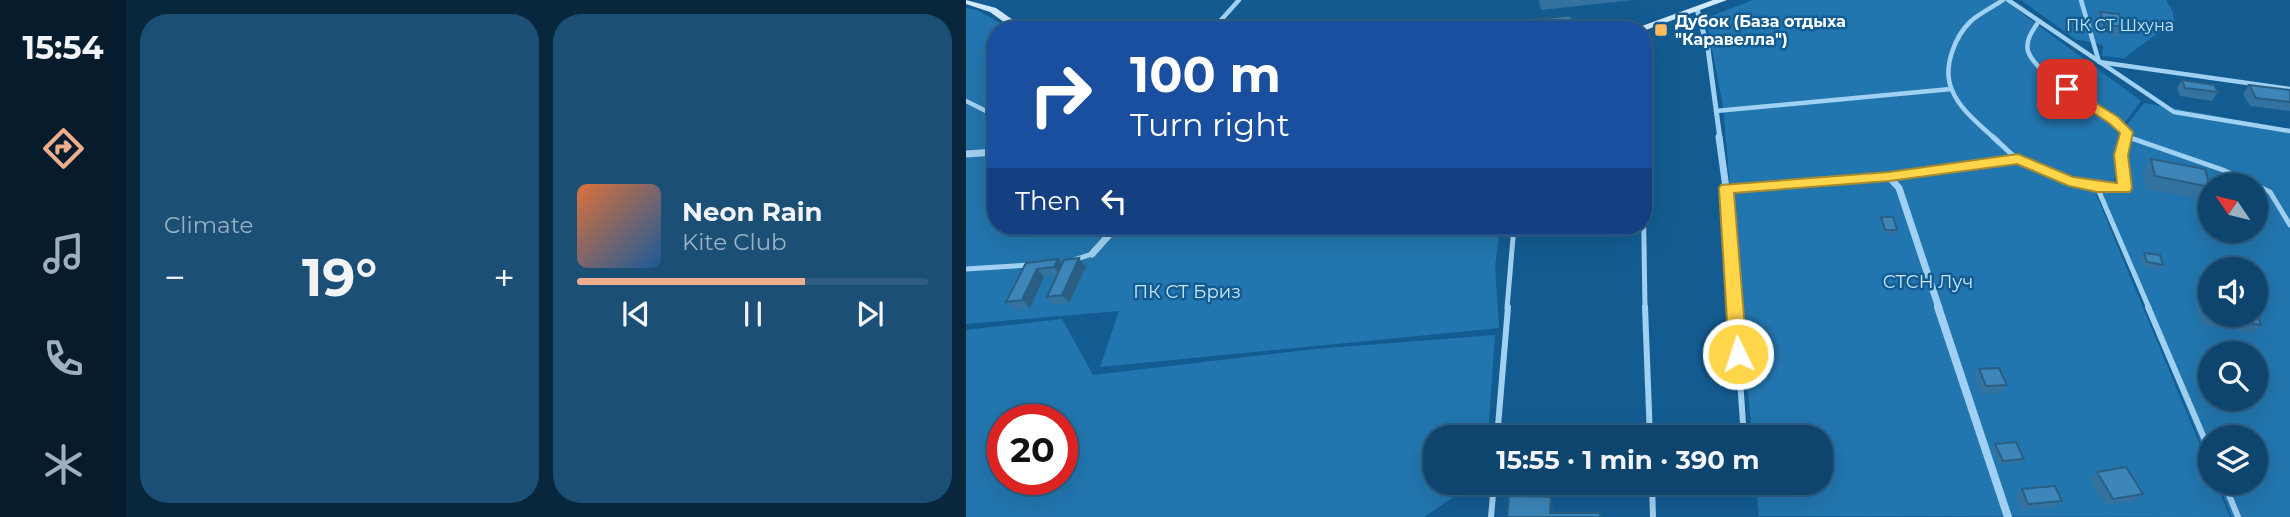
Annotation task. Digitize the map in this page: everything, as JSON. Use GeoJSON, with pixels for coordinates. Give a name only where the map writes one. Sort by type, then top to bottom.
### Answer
{"type":"FeatureCollection","features":[{"type":"Feature","properties":{"kind":"main road"},"geometry":{"type":"LineString","coordinates":[[1652,24],[1722,0]]}},
{"type":"Feature","properties":{"kind":"main road"},"geometry":{"type":"LineString","coordinates":[[966,1],[993,10],[1008,21]]}},
{"type":"Feature","properties":{"kind":"street"},"geometry":{"type":"LineString","coordinates":[[1697,9],[1708,49],[1726,188],[1889,177],[1899,188],[2008,517]]}},
{"type":"Feature","properties":{"kind":"street"},"geometry":{"type":"LineString","coordinates":[[966,154],[987,153]]}},
{"type":"Feature","properties":{"kind":"street"},"geometry":{"type":"LineString","coordinates":[[1092,254],[1111,235]]}},
{"type":"Feature","properties":{"kind":"lane"},"geometry":{"type":"LineString","coordinates":[[1220,21],[1239,0]]}},
{"type":"Feature","properties":{"kind":"lane"},"geometry":{"type":"LineString","coordinates":[[2039,22],[2029,35],[2028,54],[2067,89],[2114,120],[2127,132],[2121,155],[2125,188],[2097,187],[2069,181],[2018,159],[1972,118],[1951,89],[1950,64],[1953,45],[1970,21],[2006,0],[2039,22],[2174,112],[2290,131]]}},
{"type":"Feature","properties":{"kind":"lane"},"geometry":{"type":"LineString","coordinates":[[2081,0],[2099,62]]}},
{"type":"Feature","properties":{"kind":"lane"},"geometry":{"type":"LineString","coordinates":[[2099,62],[2290,89]]}},
{"type":"Feature","properties":{"kind":"lane"},"geometry":{"type":"LineString","coordinates":[[1716,111],[1951,89]]}},
{"type":"Feature","properties":{"kind":"lane"},"geometry":{"type":"LineString","coordinates":[[966,101],[987,112]]}},
{"type":"Feature","properties":{"kind":"lane"},"geometry":{"type":"LineString","coordinates":[[2126,136],[2223,170],[2270,192],[2290,225]]}},
{"type":"Feature","properties":{"kind":"lane"},"geometry":{"type":"LineString","coordinates":[[1889,177],[2018,159]]}},
{"type":"Feature","properties":{"kind":"lane"},"geometry":{"type":"LineString","coordinates":[[2097,187],[2198,425]]}},
{"type":"Feature","properties":{"kind":"lane"},"geometry":{"type":"LineString","coordinates":[[1726,188],[1743,425]]}},
{"type":"Feature","properties":{"kind":"lane"},"geometry":{"type":"LineString","coordinates":[[1498,425],[1513,235]]}},
{"type":"Feature","properties":{"kind":"lane"},"geometry":{"type":"LineString","coordinates":[[1644,235],[1649,425]]}},
{"type":"Feature","properties":{"kind":"lane"},"geometry":{"type":"LineString","coordinates":[[1066,262],[1092,254]]}},
{"type":"Feature","properties":{"kind":"lane"},"geometry":{"type":"LineString","coordinates":[[966,269],[1035,265]]}},
{"type":"Feature","properties":{"kind":"lane"},"geometry":{"type":"LineString","coordinates":[[1491,517],[1492,495]]}},
{"type":"Feature","properties":{"kind":"lane"},"geometry":{"type":"LineString","coordinates":[[1652,495],[1653,517]]}},
{"type":"Feature","properties":{"kind":"lane"},"geometry":{"type":"LineString","coordinates":[[2229,495],[2238,517]]}},
{"type":"Feature","properties":{"kind":"green space","name":"СТСН Луч"},"geometry":{"type":"Polygon","coordinates":[[[1753,0],[2004,0],[2141,101],[2119,130],[2114,185],[2120,185],[2121,133],[2144,103],[2290,129],[2290,517],[2232,517],[2223,495],[2268,495],[2268,425],[2198,425],[2198,436],[2095,184],[2105,184],[2091,182],[2198,440],[2198,495],[2221,495],[2230,517],[1759,516],[1757,495],[1833,495],[1833,425],[1751,425],[1723,106],[1706,18],[1753,0]]]}},
{"type":"Feature","properties":{"kind":"green space","name":"ПК СТ Шхуна"},"geometry":{"type":"Polygon","coordinates":[[[2021,0],[2166,0],[2173,12],[2174,21],[2124,58],[2102,56],[2103,45],[2075,39],[2021,0]]]}},
{"type":"Feature","properties":{"kind":"green space","name":"ПК СТ Бриз"},"geometry":{"type":"Polygon","coordinates":[[[966,8],[977,10],[996,21],[987,21],[987,235],[1499,235],[1495,267],[1499,328],[1100,367],[1119,311],[966,324],[966,8]]]}},
{"type":"Feature","properties":{"kind":"green space"},"geometry":{"type":"Polygon","coordinates":[[[1062,319],[1093,375],[1315,349],[1495,335],[1489,425],[1423,425],[1423,495],[1456,495],[1424,517],[966,517],[966,330],[1062,319]]]}},
{"type":"Feature","properties":{"kind":"building"},"geometry":{"type":"Polygon","coordinates":[[[2100,12],[2119,14],[2125,27],[2105,25],[2100,12]]]}},
{"type":"Feature","properties":{"kind":"building"},"geometry":{"type":"Polygon","coordinates":[[[1571,16],[1572,21],[1510,21],[1571,16]]]}},
{"type":"Feature","properties":{"kind":"building"},"geometry":{"type":"Polygon","coordinates":[[[2182,80],[2214,85],[2218,92],[2185,88],[2182,80]]]}},
{"type":"Feature","properties":{"kind":"building"},"geometry":{"type":"Polygon","coordinates":[[[2249,85],[2290,90],[2290,102],[2256,98],[2249,85]]]}},
{"type":"Feature","properties":{"kind":"building"},"geometry":{"type":"Polygon","coordinates":[[[2151,159],[2205,169],[2206,173],[2198,173],[2198,185],[2155,176],[2151,159]]]}},
{"type":"Feature","properties":{"kind":"building"},"geometry":{"type":"Polygon","coordinates":[[[1881,217],[1893,217],[1897,230],[1885,230],[1881,217]]]}},
{"type":"Feature","properties":{"kind":"building"},"geometry":{"type":"Polygon","coordinates":[[[2144,253],[2160,255],[2163,265],[2147,262],[2144,253]]]}},
{"type":"Feature","properties":{"kind":"building"},"geometry":{"type":"Polygon","coordinates":[[[1079,258],[1062,295],[1047,297],[1064,260],[1079,258]]]}},
{"type":"Feature","properties":{"kind":"building"},"geometry":{"type":"Polygon","coordinates":[[[1058,259],[1054,267],[1037,269],[1022,300],[1006,302],[1026,263],[1058,259]]]}},
{"type":"Feature","properties":{"kind":"building"},"geometry":{"type":"Polygon","coordinates":[[[1999,368],[2007,385],[1986,386],[1979,369],[1999,368]]]}},
{"type":"Feature","properties":{"kind":"building"},"geometry":{"type":"Polygon","coordinates":[[[2016,442],[2024,459],[2003,461],[1995,444],[2016,442]]]}},
{"type":"Feature","properties":{"kind":"building"},"geometry":{"type":"Polygon","coordinates":[[[2126,467],[2143,494],[2113,499],[2097,472],[2126,467]]]}},
{"type":"Feature","properties":{"kind":"building"},"geometry":{"type":"Polygon","coordinates":[[[2055,486],[2062,501],[2028,504],[2022,489],[2055,486]]]}},
{"type":"Feature","properties":{"kind":"building"},"geometry":{"type":"Polygon","coordinates":[[[1509,496],[1551,497],[1550,513],[1600,513],[1600,517],[1507,517],[1509,496]]]}},
{"type":"Feature","properties":{"kind":"place","name":"Дубок (База отдыха \"Каравелла\")"},"geometry":{"type":"Point","coordinates":[1661,30]}},
{"type":"Feature","properties":{"kind":"route"},"geometry":{"type":"LineString","coordinates":[[1738,354],[1726,188],[1889,177],[2018,159],[2069,181],[2097,187],[2125,188],[2121,155],[2127,132],[2114,120],[2067,89]]}}]}
